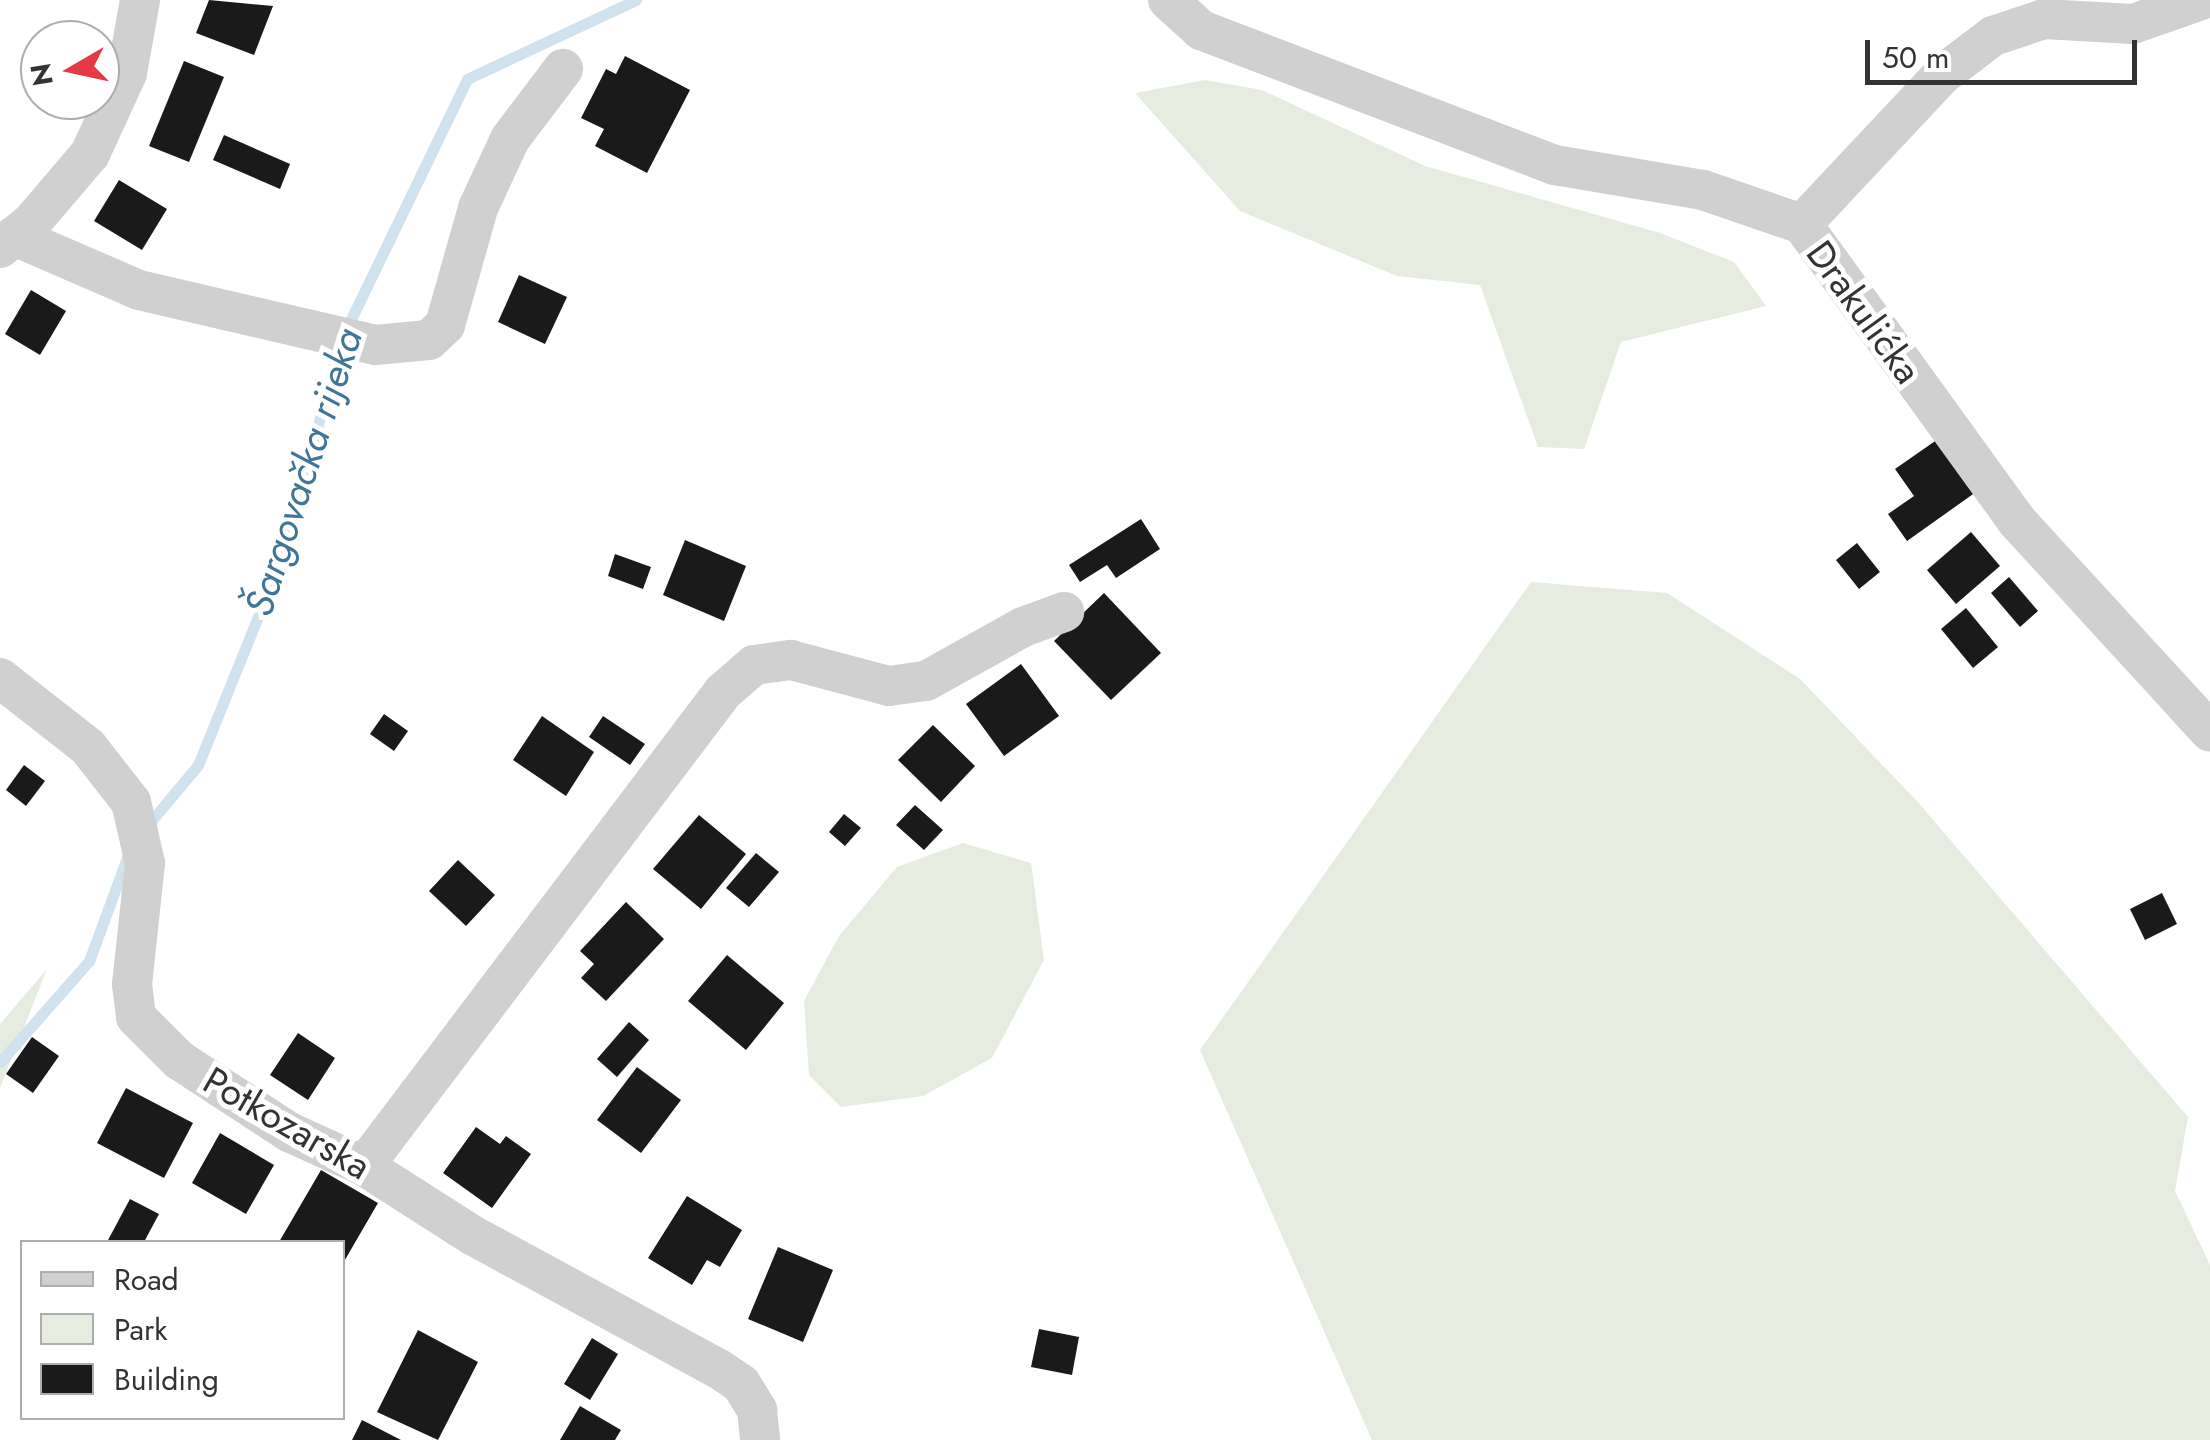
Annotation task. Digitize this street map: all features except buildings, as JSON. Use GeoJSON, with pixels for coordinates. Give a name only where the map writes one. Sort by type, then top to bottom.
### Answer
{"type":"FeatureCollection","features":[{"type":"Feature","properties":{"kind":"street"},"geometry":{"type":"LineString","coordinates":[[140,0],[127,73],[90,154],[7,242],[139,290],[375,345],[429,340],[445,324],[478,208],[502,156],[563,69]]}},
{"type":"Feature","properties":{"kind":"street","name":"Drakulićka"},"geometry":{"type":"LineString","coordinates":[[1168,0],[1201,30],[1555,165],[1703,190],[1802,224],[2016,520],[2210,732]]}},
{"type":"Feature","properties":{"kind":"street"},"geometry":{"type":"LineString","coordinates":[[1802,224],[1943,74],[1993,36],[2044,19],[2134,24],[2202,0]]}},
{"type":"Feature","properties":{"kind":"street"},"geometry":{"type":"LineString","coordinates":[[364,1166],[723,692],[754,664],[791,660],[889,686],[926,680],[1064,612]]}},
{"type":"Feature","properties":{"kind":"street","name":"Potkozarska"},"geometry":{"type":"LineString","coordinates":[[0,678],[88,748],[130,802],[145,863],[132,984],[136,1017],[179,1060],[290,1132],[364,1166],[472,1235],[719,1369],[741,1384],[758,1410],[760,1440]]}},
{"type":"Feature","properties":{"kind":"green space"},"geometry":{"type":"Polygon","coordinates":[[[1205,80],[1262,90],[1425,166],[1660,233],[1734,262],[1766,306],[1621,342],[1584,449],[1538,447],[1480,285],[1397,276],[1240,211],[1135,93],[1205,80]]]}},
{"type":"Feature","properties":{"kind":"green space"},"geometry":{"type":"Polygon","coordinates":[[[1531,582],[1667,593],[1800,679],[1916,800],[2188,1117],[2175,1191],[2210,1265],[2210,1440],[1372,1440],[1200,1050],[1531,582]]]}},
{"type":"Feature","properties":{"kind":"green space"},"geometry":{"type":"Polygon","coordinates":[[[963,843],[1031,863],[1044,960],[992,1058],[923,1096],[841,1107],[809,1075],[804,1001],[839,936],[897,867],[963,843]]]}},
{"type":"Feature","properties":{"kind":"green space"},"geometry":{"type":"Polygon","coordinates":[[[47,969],[0,1088],[0,1024],[47,969]]]}},
{"type":"Feature","properties":{"kind":"waterway","name":"Šargovačka rijeka"},"geometry":{"type":"LineString","coordinates":[[147,826],[198,765],[287,545],[339,344],[467,79],[636,0]]}},
{"type":"Feature","properties":{"kind":"waterway","name":"Šargovačka rijeka"},"geometry":{"type":"LineString","coordinates":[[0,1062],[89,961],[132,844]]}}]}
